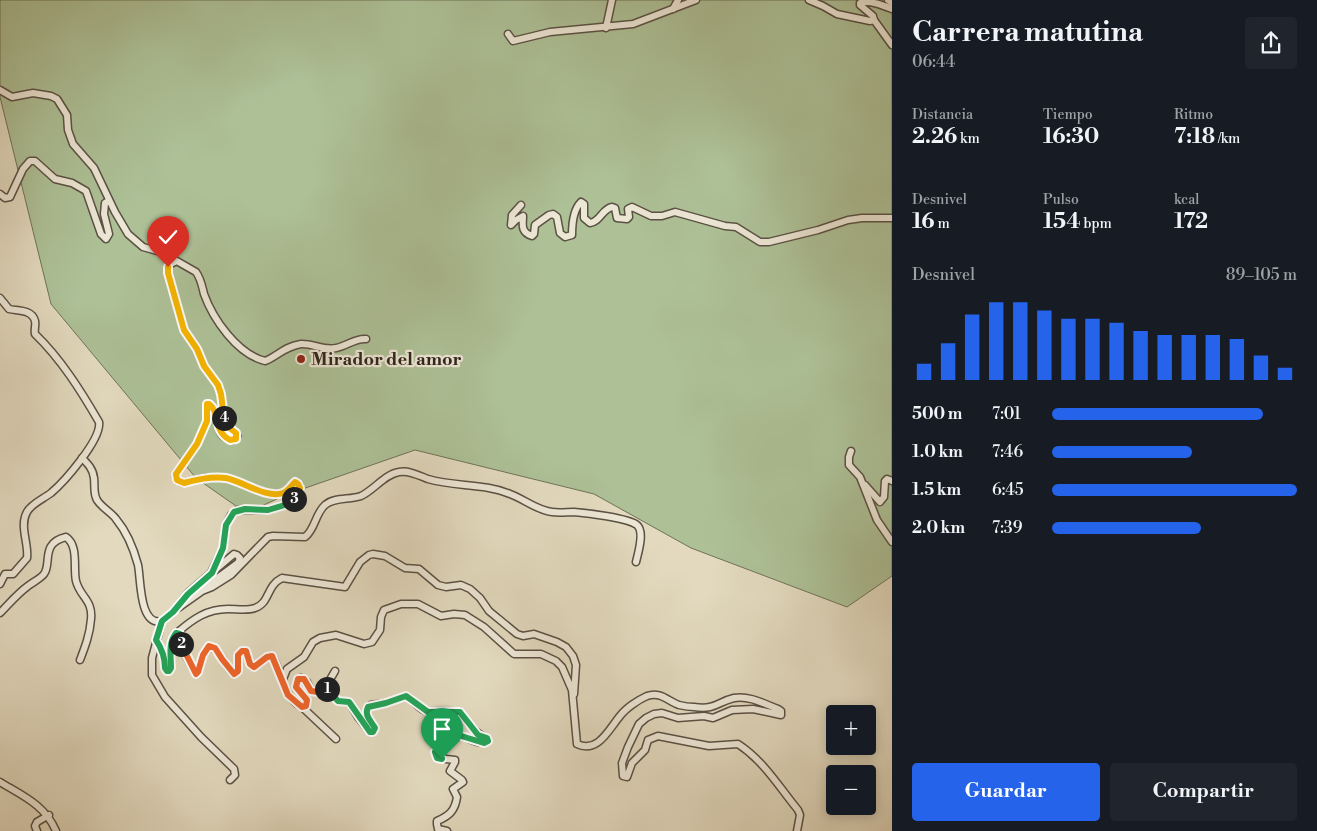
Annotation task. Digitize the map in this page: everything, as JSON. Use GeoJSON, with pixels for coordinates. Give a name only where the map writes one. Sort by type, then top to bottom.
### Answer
{"type":"FeatureCollection","features":[{"type":"Feature","properties":{"kind":"street"},"geometry":{"type":"LineString","coordinates":[[606,28],[612,0]]}},
{"type":"Feature","properties":{"kind":"street"},"geometry":{"type":"LineString","coordinates":[[508,34],[513,41],[550,32],[632,24],[675,4],[696,0]]}},
{"type":"Feature","properties":{"kind":"street"},"geometry":{"type":"LineString","coordinates":[[809,0],[837,14],[870,21],[874,20]]}},
{"type":"Feature","properties":{"kind":"street"},"geometry":{"type":"LineString","coordinates":[[888,0],[892,2]]}},
{"type":"Feature","properties":{"kind":"street"},"geometry":{"type":"LineString","coordinates":[[892,8],[879,3],[862,1],[860,3],[873,16],[892,45]]}},
{"type":"Feature","properties":{"kind":"street"},"geometry":{"type":"LineString","coordinates":[[0,90],[12,97],[33,93],[57,99],[67,115],[68,130],[73,144],[94,168],[128,234],[142,247],[161,252],[175,262],[196,272],[208,303],[227,335],[248,353],[265,361],[285,348],[303,344],[333,349],[343,347],[355,340],[366,339]]}},
{"type":"Feature","properties":{"kind":"street"},"geometry":{"type":"LineString","coordinates":[[0,194],[8,198],[23,169],[30,162],[36,161],[55,179],[72,183],[86,191],[101,234],[106,239],[109,234],[104,209],[105,204],[110,201]]}},
{"type":"Feature","properties":{"kind":"street"},"geometry":{"type":"LineString","coordinates":[[520,205],[512,215],[510,225],[523,216],[522,227],[532,236],[535,225],[553,214],[557,217],[561,235],[568,237],[572,235],[573,222],[578,204],[581,202],[584,204],[584,218],[590,223],[597,221],[606,208],[612,207],[615,208],[617,218],[627,219],[629,217],[628,209],[632,207],[651,216],[662,216],[675,212],[736,227],[760,242],[769,242],[818,230],[848,220],[892,218]]}},
{"type":"Feature","properties":{"kind":"street"},"geometry":{"type":"LineString","coordinates":[[175,262],[168,267],[168,273],[184,330],[197,349],[204,366],[218,385],[225,422],[237,436],[234,440],[225,438],[217,425],[213,407],[207,404],[207,421],[197,444],[176,474],[177,480],[184,483],[202,478],[227,478],[251,488],[276,494],[285,492],[295,482],[300,488],[292,502],[288,504],[268,510],[245,509],[234,512],[226,525],[223,548],[212,573]]}},
{"type":"Feature","properties":{"kind":"street"},"geometry":{"type":"LineString","coordinates":[[0,298],[9,309],[24,310],[33,317],[35,321],[35,334],[47,346],[81,390],[100,422],[98,434],[82,458],[52,492],[26,513],[24,521],[27,558],[12,574],[5,574],[0,584]]}},
{"type":"Feature","properties":{"kind":"street"},"geometry":{"type":"LineString","coordinates":[[851,451],[849,465],[861,482],[880,502],[884,497],[886,479],[892,480]]}},
{"type":"Feature","properties":{"kind":"street"},"geometry":{"type":"LineString","coordinates":[[82,458],[91,469],[98,501],[119,524],[135,557],[142,596],[149,618],[152,621],[162,621],[238,563],[240,558],[234,554],[188,594],[173,612]]}},
{"type":"Feature","properties":{"kind":"street"},"geometry":{"type":"LineString","coordinates":[[202,591],[231,575],[268,537],[305,536],[310,532],[319,511],[327,503],[362,495],[391,475],[399,472],[407,472],[440,481],[489,487],[510,494],[543,510],[576,512],[618,518],[634,524],[640,528],[641,534],[636,562]]}},
{"type":"Feature","properties":{"kind":"street"},"geometry":{"type":"LineString","coordinates":[[861,482],[881,528],[892,546]]}},
{"type":"Feature","properties":{"kind":"street"},"geometry":{"type":"LineString","coordinates":[[881,528],[892,542]]}},
{"type":"Feature","properties":{"kind":"street"},"geometry":{"type":"LineString","coordinates":[[0,613],[24,589],[45,573],[47,555],[52,546],[61,538],[66,537],[69,539],[75,555],[78,588],[91,607],[88,640],[80,660]]}},
{"type":"Feature","properties":{"kind":"street"},"geometry":{"type":"LineString","coordinates":[[156,640],[165,659],[165,668],[169,671],[171,665],[170,646],[174,634],[202,614],[227,609],[257,608],[265,600],[272,584],[282,578],[345,587],[364,558],[373,554],[381,555],[405,568],[419,569],[438,585],[446,587],[461,585],[470,588],[490,611],[517,634],[523,636],[534,634],[566,647],[573,656],[576,666],[573,698]]}},
{"type":"Feature","properties":{"kind":"street"},"geometry":{"type":"LineString","coordinates":[[283,679],[287,669],[304,657],[315,640],[336,635],[367,645],[376,637],[384,610],[401,604],[412,604],[421,605],[441,616],[464,614],[484,627],[514,654],[541,654],[556,661],[562,667],[566,673],[573,698],[577,744],[584,747],[590,746],[606,737],[625,711],[638,701],[654,694],[661,695],[679,705],[694,707],[709,708],[734,698],[742,698],[778,709],[781,711],[781,715],[753,708],[732,710],[713,718],[704,716],[678,718],[662,713],[654,714],[639,724],[622,763],[622,773],[623,776],[628,777],[632,763],[645,750],[648,740],[658,736],[709,746],[738,744],[772,775],[798,810],[800,815],[797,831]]}},
{"type":"Feature","properties":{"kind":"street"},"geometry":{"type":"LineString","coordinates":[[162,621],[152,658],[152,675],[165,698],[234,769],[235,775],[230,780]]}},
{"type":"Feature","properties":{"kind":"street"},"geometry":{"type":"LineString","coordinates":[[178,632],[182,648],[196,674],[205,651],[211,646],[215,648],[234,674],[238,671],[238,655],[242,651],[246,651],[250,664],[254,667],[267,657],[272,656],[288,695],[336,739]]}},
{"type":"Feature","properties":{"kind":"street"},"geometry":{"type":"LineString","coordinates":[[324,690],[335,671]]}},
{"type":"Feature","properties":{"kind":"street"},"geometry":{"type":"LineString","coordinates":[[302,707],[306,706],[307,700],[296,687],[298,679],[304,679],[311,691],[329,691],[338,701],[349,702],[370,732],[373,732],[375,728],[366,713],[368,707],[406,696],[428,712],[460,712],[478,735],[487,738],[488,741],[484,743],[458,735],[444,748],[435,752],[437,758],[455,760],[450,771],[463,782],[452,789],[457,797],[457,801],[451,814],[437,820],[438,829],[447,831]]}},
{"type":"Feature","properties":{"kind":"street"},"geometry":{"type":"LineString","coordinates":[[0,782],[37,805],[48,815],[56,831]]}},
{"type":"Feature","properties":{"kind":"street"},"geometry":{"type":"LineString","coordinates":[[37,831],[35,826],[37,822],[48,815]]}},
{"type":"Feature","properties":{"kind":"green space"},"geometry":{"type":"Polygon","coordinates":[[[0,0],[892,0],[892,576],[847,607],[691,548],[594,494],[415,450],[288,494],[246,513],[196,478],[51,304],[0,97],[0,0]]]}},
{"type":"Feature","properties":{"kind":"place","name":"Mirador del amor"},"geometry":{"type":"Point","coordinates":[301,359]}},
{"type":"Feature","properties":{"kind":"route"},"geometry":{"type":"LineString","coordinates":[[168,267],[184,330],[197,349],[204,366],[218,385],[225,422],[237,436],[234,440],[225,438],[217,425],[213,407],[207,404],[207,421],[197,444],[179,468],[176,474],[177,480],[184,483],[208,477],[227,478],[251,488],[276,494],[287,491],[295,482],[300,488],[292,502],[288,504],[268,510],[238,510],[231,515],[224,532],[223,548],[212,573],[162,621],[156,640],[165,659],[166,670],[168,672],[171,668],[170,646],[174,634],[178,632],[182,648],[196,674],[203,655],[209,646],[215,648],[227,667],[234,674],[238,671],[238,655],[244,650],[247,653],[251,666],[254,667],[267,657],[272,656],[288,695],[298,706],[306,706],[307,703],[307,700],[296,687],[298,679],[301,678],[307,682],[308,688],[311,691],[318,692],[327,689],[338,701],[349,702],[370,732],[373,732],[375,728],[366,713],[368,707],[406,696],[428,712],[460,712],[471,728],[478,735],[487,738],[488,741],[484,743],[473,741],[458,735],[444,748],[435,752],[437,758],[442,759]]}}]}
